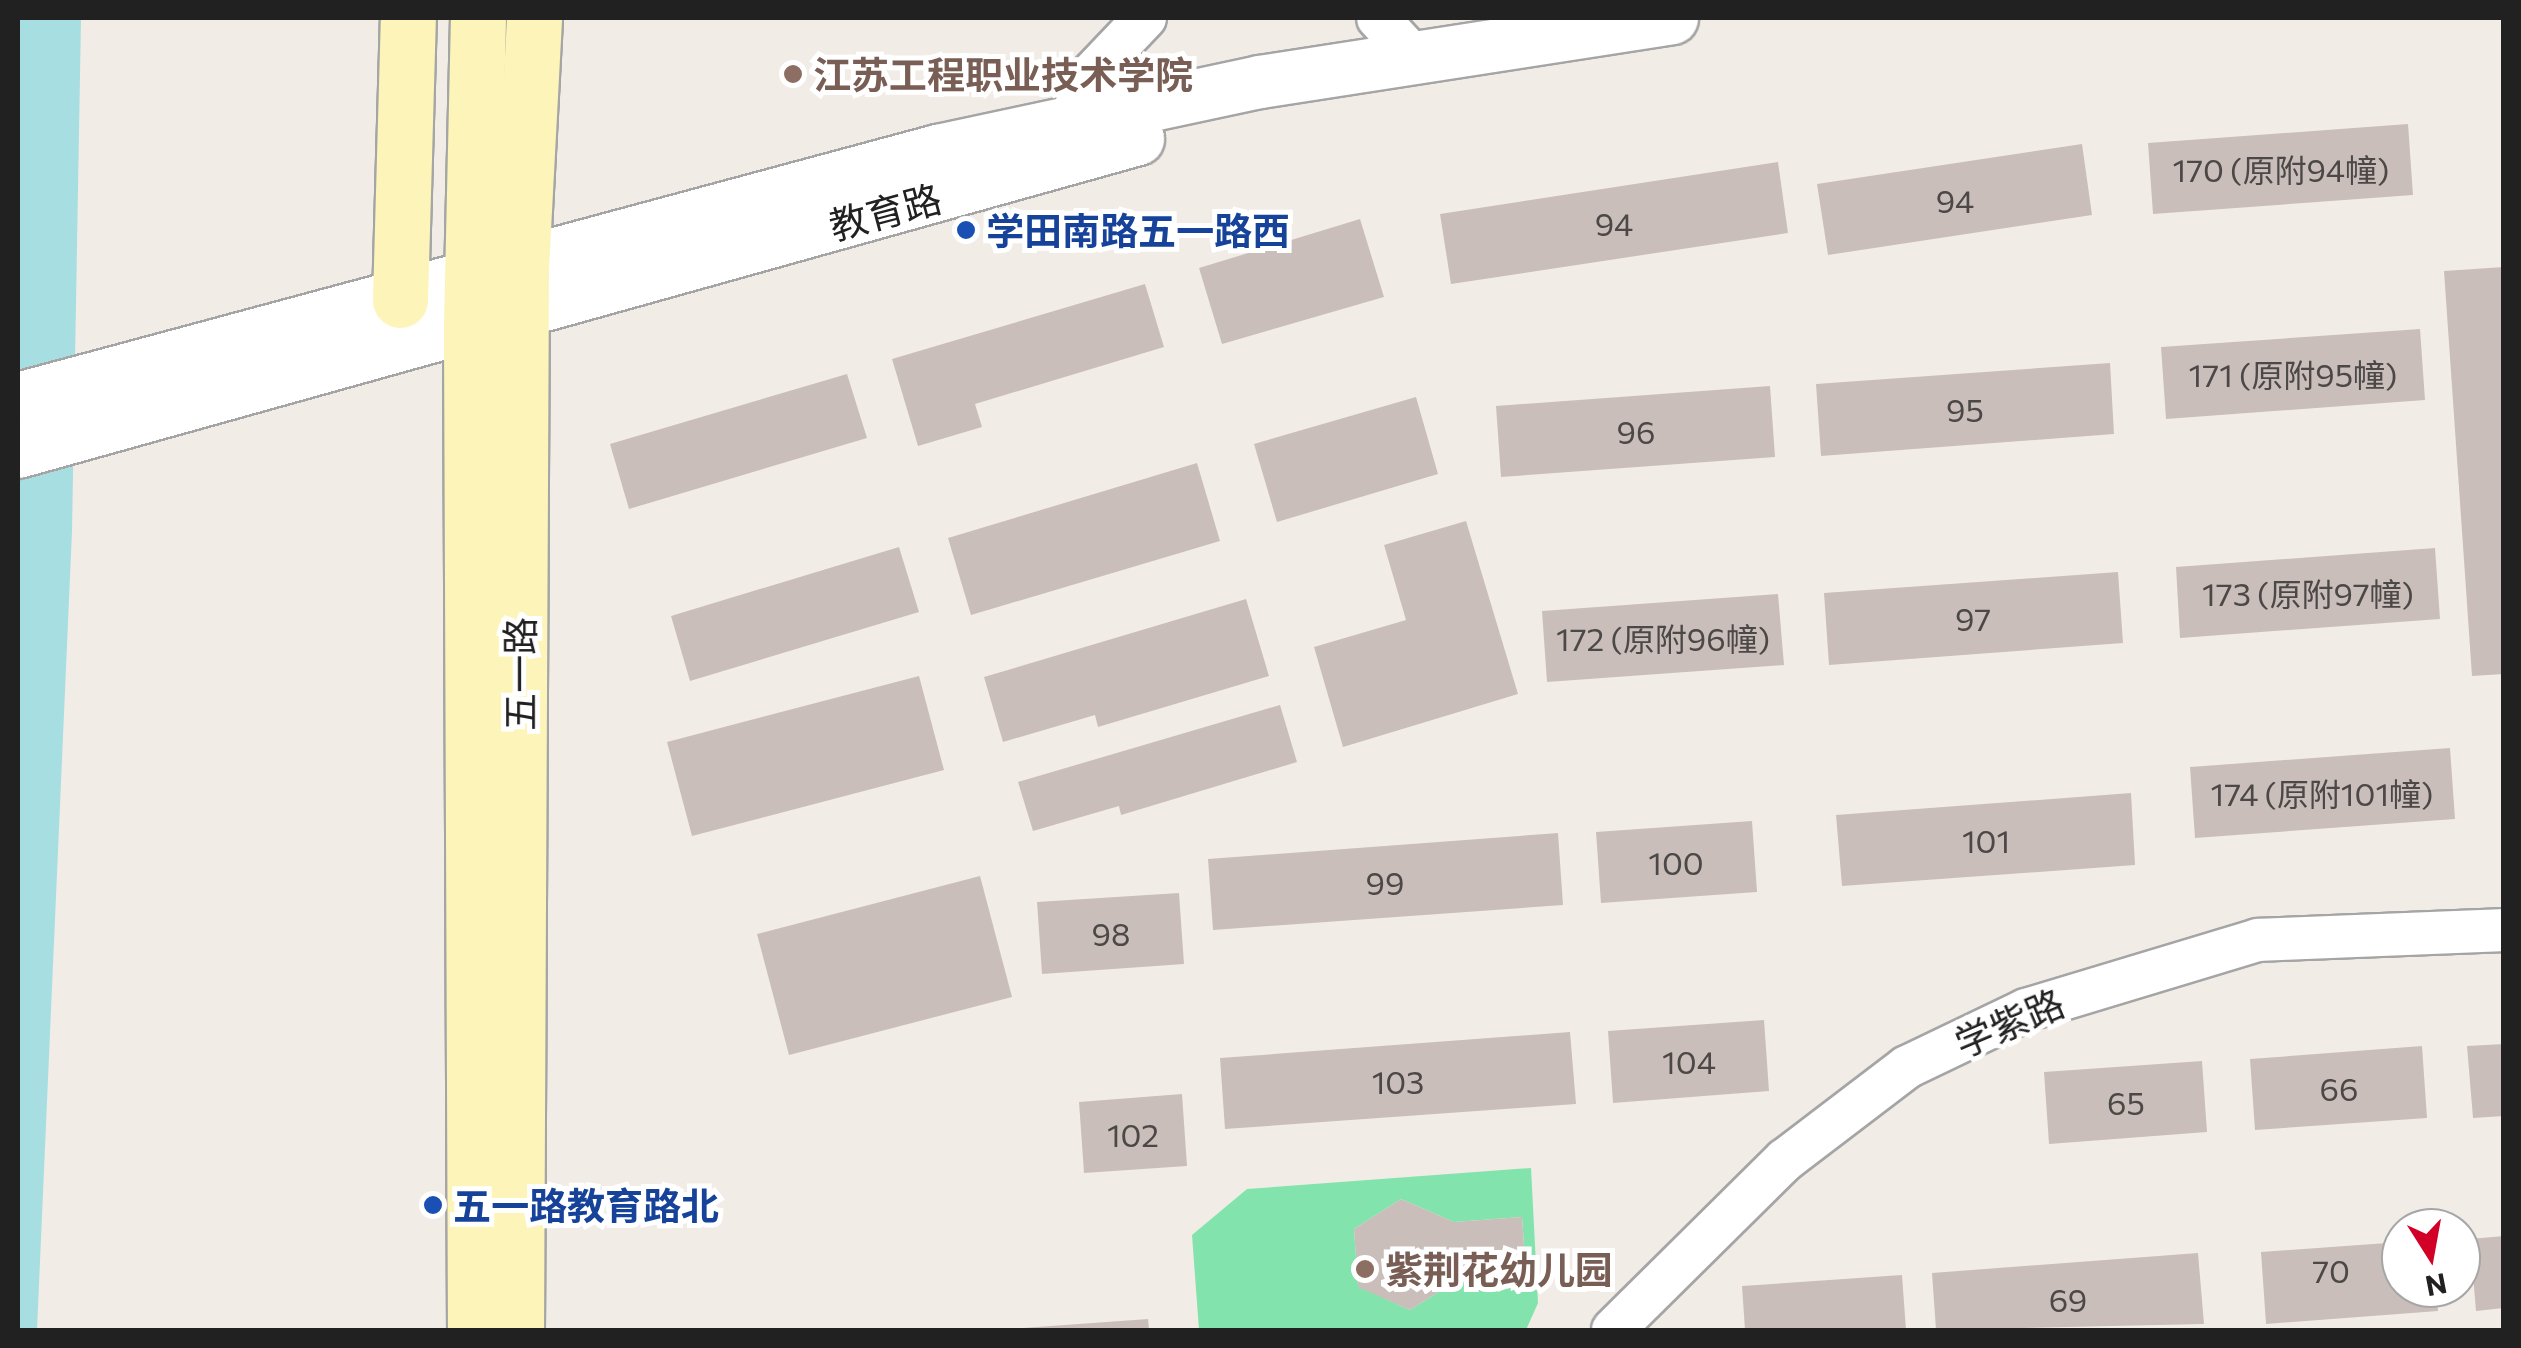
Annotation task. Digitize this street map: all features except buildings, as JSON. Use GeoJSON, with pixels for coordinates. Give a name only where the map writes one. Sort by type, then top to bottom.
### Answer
{"type":"FeatureCollection","features":[{"type":"Feature","properties":{"kind":"main road"},"geometry":{"type":"LineString","coordinates":[[400,300],[408,18]]}},
{"type":"Feature","properties":{"kind":"main road","name":"五一路"},"geometry":{"type":"LineString","coordinates":[[478,18],[496,296],[516,1330]]}},
{"type":"Feature","properties":{"kind":"main road","name":"五一路"},"geometry":{"type":"LineString","coordinates":[[476,1330],[496,296],[534,18]]}},
{"type":"Feature","properties":{"kind":"street"},"geometry":{"type":"LineString","coordinates":[[1070,122],[1083,83],[1145,18]]}},
{"type":"Feature","properties":{"kind":"street"},"geometry":{"type":"LineString","coordinates":[[1378,18],[1414,57],[1672,18]]}},
{"type":"Feature","properties":{"kind":"street","name":"教育路"},"geometry":{"type":"LineString","coordinates":[[18,400],[97,404],[1414,57]]}},
{"type":"Feature","properties":{"kind":"street","name":"教育路"},"geometry":{"type":"LineString","coordinates":[[18,452],[97,404],[400,300],[496,296],[938,151],[1414,57]]}},
{"type":"Feature","properties":{"kind":"street","name":"学紫路"},"geometry":{"type":"LineString","coordinates":[[1613,1330],[1785,1160],[1906,1068],[2026,1010],[2258,940],[2504,930]]}},
{"type":"Feature","properties":{"kind":"green space","name":"紫荆花幼儿园"},"geometry":{"type":"Polygon","coordinates":[[[1531,1168],[1538,1303],[1526,1330],[1199,1330],[1192,1235],[1247,1189],[1531,1168]],[[1401,1199],[1354,1229],[1358,1286],[1410,1310],[1459,1279],[1526,1274],[1522,1217],[1454,1222],[1401,1199]]]}},
{"type":"Feature","properties":{"kind":"water"},"geometry":{"type":"Polygon","coordinates":[[[18,18],[81,18],[72,531],[37,1330],[18,1330],[18,18]]]}},
{"type":"Feature","properties":{"kind":"place","name":"江苏工程职业技术学院"},"geometry":{"type":"Point","coordinates":[793,74]}},
{"type":"Feature","properties":{"kind":"place","name":"学田南路五一路西"},"geometry":{"type":"Point","coordinates":[966,230]}},
{"type":"Feature","properties":{"kind":"place","name":"五一路教育路北"},"geometry":{"type":"Point","coordinates":[433,1205]}},
{"type":"Feature","properties":{"kind":"place","name":"紫荆花幼儿园"},"geometry":{"type":"Point","coordinates":[1365,1269]}}]}
